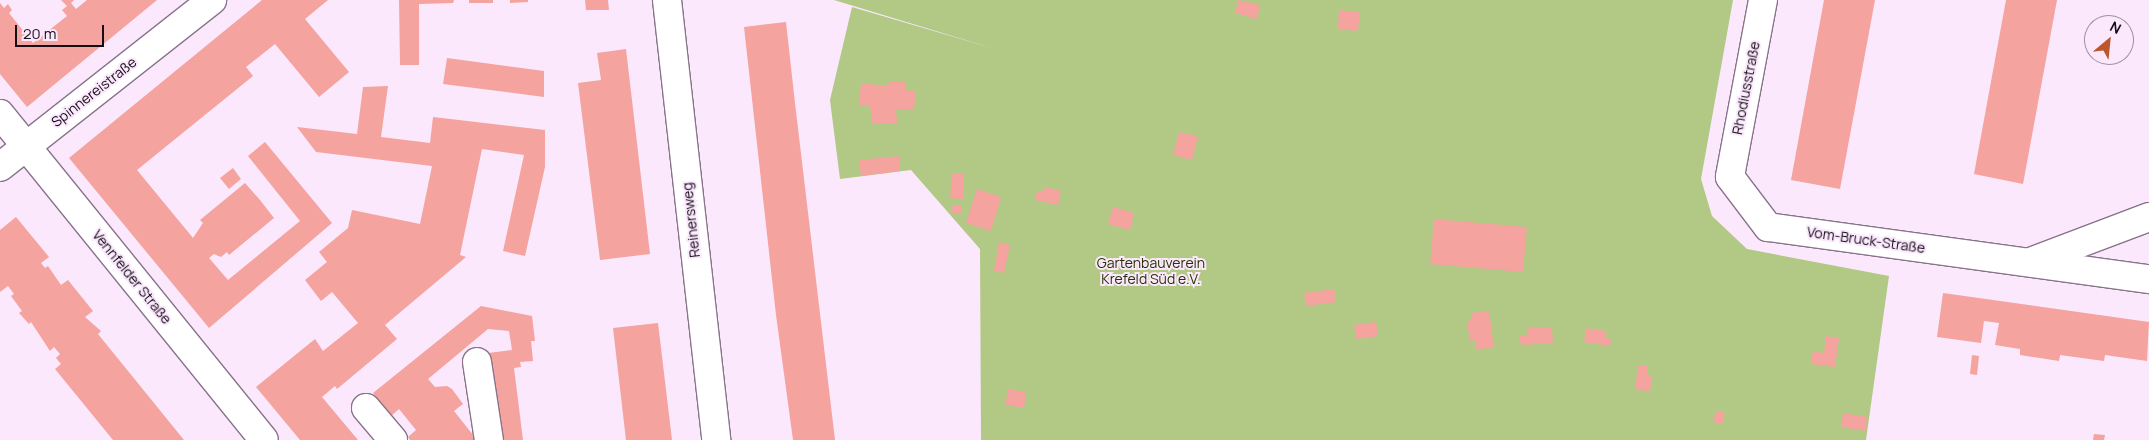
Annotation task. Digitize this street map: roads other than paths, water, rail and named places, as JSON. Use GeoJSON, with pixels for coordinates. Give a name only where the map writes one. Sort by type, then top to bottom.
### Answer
{"type":"FeatureCollection","features":[{"type":"Feature","properties":{"kind":"street","name":"Spinnereistraße"},"geometry":{"type":"LineString","coordinates":[[0,167],[212,0]]}},
{"type":"Feature","properties":{"kind":"street","name":"Reinersweg"},"geometry":{"type":"LineString","coordinates":[[667,0],[716,440]]}},
{"type":"Feature","properties":{"kind":"street","name":"Rhodiusstraße"},"geometry":{"type":"LineString","coordinates":[[1730,177],[1762,0]]}},
{"type":"Feature","properties":{"kind":"street","name":"Vennfelder Straße"},"geometry":{"type":"LineString","coordinates":[[0,114],[264,440]]}},
{"type":"Feature","properties":{"kind":"street","name":"Vom-Bruck-Straße"},"geometry":{"type":"LineString","coordinates":[[1730,177],[1768,227],[2149,279]]}},
{"type":"Feature","properties":{"kind":"street"},"geometry":{"type":"LineString","coordinates":[[2026,263],[2149,217]]}},
{"type":"Feature","properties":{"kind":"street"},"geometry":{"type":"LineString","coordinates":[[477,362],[489,440]]}},
{"type":"Feature","properties":{"kind":"street"},"geometry":{"type":"LineString","coordinates":[[366,408],[393,440]]}},
{"type":"Feature","properties":{"kind":"park label","name":"Gartenbauverein Krefeld Süd e.V."},"geometry":{"type":"Point","coordinates":[1151,272]}}]}
